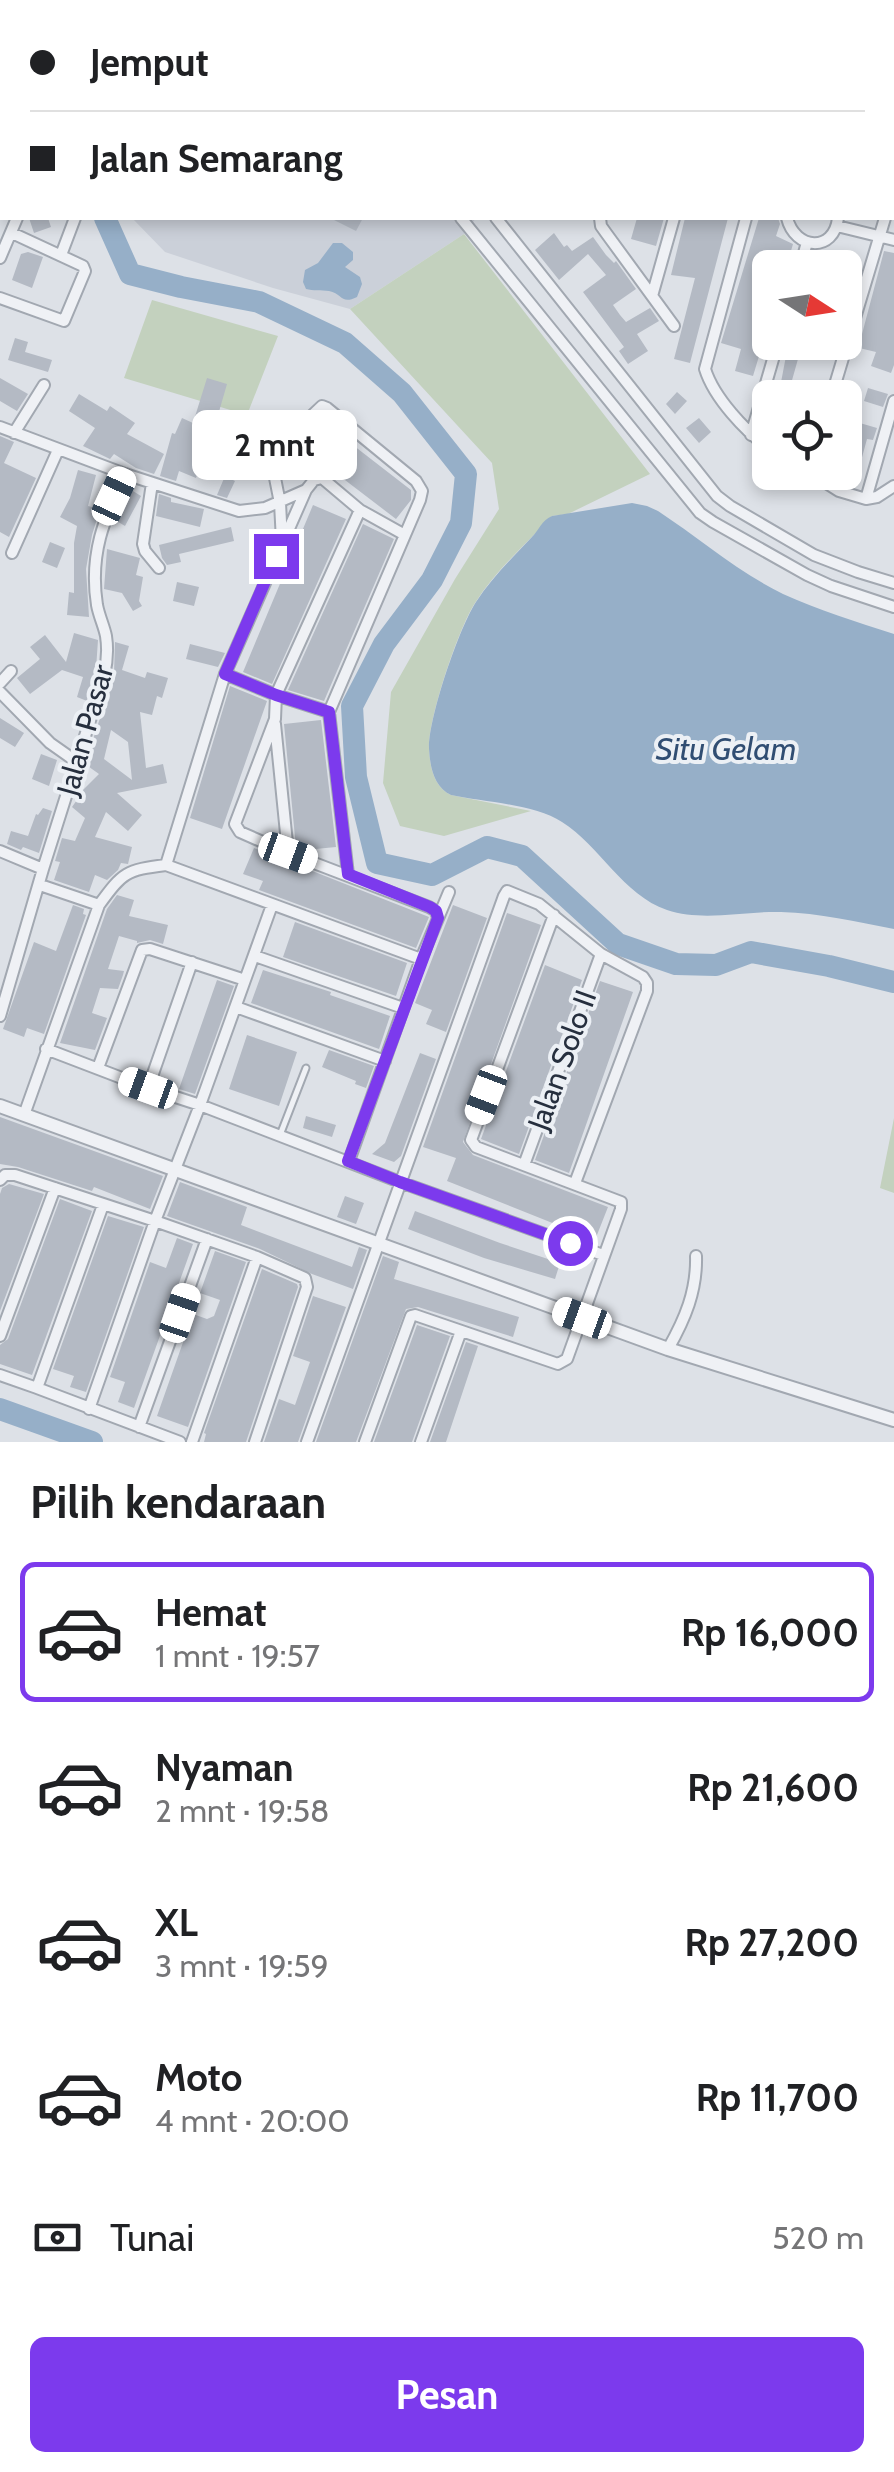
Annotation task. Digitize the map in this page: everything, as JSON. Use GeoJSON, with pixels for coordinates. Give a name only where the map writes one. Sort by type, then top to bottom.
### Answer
{"type":"FeatureCollection","features":[{"type":"Feature","properties":{"kind":"street"},"geometry":{"type":"LineString","coordinates":[[0,258],[15,220]]}},
{"type":"Feature","properties":{"kind":"street"},"geometry":{"type":"LineString","coordinates":[[61,255],[74,220]]}},
{"type":"Feature","properties":{"kind":"street"},"geometry":{"type":"LineString","coordinates":[[463,220],[700,512],[807,575],[892,603]]}},
{"type":"Feature","properties":{"kind":"street"},"geometry":{"type":"LineString","coordinates":[[498,220],[717,496],[814,555],[894,583]]}},
{"type":"Feature","properties":{"kind":"street"},"geometry":{"type":"LineString","coordinates":[[600,220],[603,230],[674,326]]}},
{"type":"Feature","properties":{"kind":"street"},"geometry":{"type":"LineString","coordinates":[[652,296],[673,220]]}},
{"type":"Feature","properties":{"kind":"street"},"geometry":{"type":"LineString","coordinates":[[745,220],[705,369],[711,384],[751,434]]}},
{"type":"Feature","properties":{"kind":"street"},"geometry":{"type":"LineString","coordinates":[[788,220],[792,232],[807,242],[825,240],[838,222],[894,240]]}},
{"type":"Feature","properties":{"kind":"street"},"geometry":{"type":"LineString","coordinates":[[836,380],[884,220]]}},
{"type":"Feature","properties":{"kind":"street"},"geometry":{"type":"LineString","coordinates":[[0,298],[59,321],[66,320],[85,269],[12,233]]}},
{"type":"Feature","properties":{"kind":"street"},"geometry":{"type":"LineString","coordinates":[[805,250],[807,242]]}},
{"type":"Feature","properties":{"kind":"street"},"geometry":{"type":"LineString","coordinates":[[751,434],[773,360]]}},
{"type":"Feature","properties":{"kind":"street"},"geometry":{"type":"LineString","coordinates":[[14,432],[44,385]]}},
{"type":"Feature","properties":{"kind":"street"},"geometry":{"type":"LineString","coordinates":[[866,499],[894,402]]}},
{"type":"Feature","properties":{"kind":"street"},"geometry":{"type":"LineString","coordinates":[[282,541],[274,474],[285,434],[324,406],[420,487],[421,497],[329,712],[348,874]]}},
{"type":"Feature","properties":{"kind":"street"},"geometry":{"type":"LineString","coordinates":[[0,428],[239,511],[256,510],[306,490]]}},
{"type":"Feature","properties":{"kind":"street"},"geometry":{"type":"LineString","coordinates":[[12,553],[58,450]]}},
{"type":"Feature","properties":{"kind":"street","name":"Jalan Pasar"},"geometry":{"type":"LineString","coordinates":[[0,1016],[97,704],[106,663],[106,634],[96,594],[100,532],[125,474]]}},
{"type":"Feature","properties":{"kind":"street"},"geometry":{"type":"LineString","coordinates":[[166,865],[225,674],[306,490],[314,480],[322,478],[360,510],[405,535]]}},
{"type":"Feature","properties":{"kind":"street"},"geometry":{"type":"LineString","coordinates":[[152,483],[143,544],[159,568]]}},
{"type":"Feature","properties":{"kind":"street"},"geometry":{"type":"LineString","coordinates":[[837,490],[866,499],[878,497],[894,486]]}},
{"type":"Feature","properties":{"kind":"street"},"geometry":{"type":"LineString","coordinates":[[288,853],[274,719],[276,695],[360,510]]}},
{"type":"Feature","properties":{"kind":"street"},"geometry":{"type":"LineString","coordinates":[[0,683],[11,671]]}},
{"type":"Feature","properties":{"kind":"street"},"geometry":{"type":"LineString","coordinates":[[225,674],[329,712]]}},
{"type":"Feature","properties":{"kind":"street"},"geometry":{"type":"LineString","coordinates":[[0,692],[50,743],[77,762]]}},
{"type":"Feature","properties":{"kind":"street"},"geometry":{"type":"LineString","coordinates":[[274,719],[235,824],[237,830],[430,907],[438,918]]}},
{"type":"Feature","properties":{"kind":"street"},"geometry":{"type":"LineString","coordinates":[[0,851],[43,869]]}},
{"type":"Feature","properties":{"kind":"street"},"geometry":{"type":"LineString","coordinates":[[24,1114],[99,904],[128,872],[166,865],[421,959]]}},
{"type":"Feature","properties":{"kind":"street"},"geometry":{"type":"LineString","coordinates":[[40,884],[99,904]]}},
{"type":"Feature","properties":{"kind":"street"},"geometry":{"type":"LineString","coordinates":[[307,1442],[505,894],[510,891],[554,915],[601,954],[642,977],[648,987],[575,1182]]}},
{"type":"Feature","properties":{"kind":"street"},"geometry":{"type":"LineString","coordinates":[[348,1161],[448,892]]}},
{"type":"Feature","properties":{"kind":"street"},"geometry":{"type":"LineString","coordinates":[[89,1409],[272,905]]}},
{"type":"Feature","properties":{"kind":"street"},"geometry":{"type":"LineString","coordinates":[[365,1442],[411,1316],[558,1364],[566,1359],[582,1318],[622,1204],[575,1182],[476,1146],[471,1140],[554,915]]}},
{"type":"Feature","properties":{"kind":"street"},"geometry":{"type":"LineString","coordinates":[[98,1068],[140,952],[148,949],[245,980]]}},
{"type":"Feature","properties":{"kind":"street","name":"Jalan Solo II"},"geometry":{"type":"LineString","coordinates":[[524,1165],[601,954]]}},
{"type":"Feature","properties":{"kind":"street"},"geometry":{"type":"LineString","coordinates":[[254,956],[404,1008]]}},
{"type":"Feature","properties":{"kind":"street"},"geometry":{"type":"LineString","coordinates":[[148,1088],[192,962]]}},
{"type":"Feature","properties":{"kind":"street"},"geometry":{"type":"LineString","coordinates":[[236,1007],[385,1061]]}},
{"type":"Feature","properties":{"kind":"street"},"geometry":{"type":"LineString","coordinates":[[46,1049],[604,1255]]}},
{"type":"Feature","properties":{"kind":"street"},"geometry":{"type":"LineString","coordinates":[[0,1106],[668,1349],[894,1420]]}},
{"type":"Feature","properties":{"kind":"street"},"geometry":{"type":"LineString","coordinates":[[0,1180],[10,1174],[55,1188],[302,1276],[307,1284],[255,1442]]}},
{"type":"Feature","properties":{"kind":"street"},"geometry":{"type":"LineString","coordinates":[[0,1336],[55,1188]]}},
{"type":"Feature","properties":{"kind":"street"},"geometry":{"type":"LineString","coordinates":[[37,1388],[103,1205]]}},
{"type":"Feature","properties":{"kind":"street"},"geometry":{"type":"LineString","coordinates":[[139,1427],[206,1239]]}},
{"type":"Feature","properties":{"kind":"street"},"geometry":{"type":"LineString","coordinates":[[668,1349],[693,1295],[696,1256]]}},
{"type":"Feature","properties":{"kind":"street"},"geometry":{"type":"LineString","coordinates":[[192,1442],[257,1257]]}},
{"type":"Feature","properties":{"kind":"street"},"geometry":{"type":"LineString","coordinates":[[421,1442],[461,1331]]}},
{"type":"Feature","properties":{"kind":"street"},"geometry":{"type":"LineString","coordinates":[[0,1375],[180,1442]]}},
{"type":"Feature","properties":{"kind":"lane"},"geometry":{"type":"LineString","coordinates":[[280,1135],[306,1068]]}},
{"type":"Feature","properties":{"kind":"shaded area"},"geometry":{"type":"Polygon","coordinates":[[[134,220],[474,220],[464,234],[350,309],[165,252],[134,220]]]}},
{"type":"Feature","properties":{"kind":"green space"},"geometry":{"type":"Polygon","coordinates":[[[464,234],[650,474],[568,514],[552,516],[475,603],[460,633],[439,696],[430,735],[432,770],[437,782],[451,795],[531,811],[444,836],[400,826],[383,783],[391,692],[499,509],[492,463],[350,309],[464,234]]]}},
{"type":"Feature","properties":{"kind":"green space"},"geometry":{"type":"Polygon","coordinates":[[[152,300],[278,336],[247,415],[124,378],[152,300]]]}},
{"type":"Feature","properties":{"kind":"green space"},"geometry":{"type":"Polygon","coordinates":[[[894,1118],[894,1193],[880,1188],[894,1118]]]}},
{"type":"Feature","properties":{"kind":"water"},"geometry":{"type":"Polygon","coordinates":[[[333,243],[342,243],[353,252],[353,260],[345,267],[360,277],[362,284],[357,297],[352,299],[334,292],[306,289],[303,282],[305,270],[318,263],[333,243]]]}},
{"type":"Feature","properties":{"kind":"water","name":"Situ Gelam"},"geometry":{"type":"Polygon","coordinates":[[[632,503],[658,511],[783,594],[894,634],[894,929],[795,913],[709,916],[667,910],[637,893],[562,822],[523,807],[451,795],[437,782],[429,749],[439,696],[453,652],[482,593],[548,518],[632,503]]]}},
{"type":"Feature","properties":{"kind":"building"},"geometry":{"type":"Polygon","coordinates":[[[30,220],[49,220],[51,227],[34,233],[30,220]]]}},
{"type":"Feature","properties":{"kind":"building"},"geometry":{"type":"Polygon","coordinates":[[[334,220],[362,220],[356,231],[334,220]]]}},
{"type":"Feature","properties":{"kind":"building"},"geometry":{"type":"Polygon","coordinates":[[[636,220],[663,220],[656,246],[631,239],[636,220]]]}},
{"type":"Feature","properties":{"kind":"building"},"geometry":{"type":"Polygon","coordinates":[[[685,220],[727,220],[690,363],[674,359],[695,278],[671,275],[685,220]]]}},
{"type":"Feature","properties":{"kind":"building"},"geometry":{"type":"Polygon","coordinates":[[[758,220],[779,220],[776,236],[793,244],[791,250],[752,250],[752,360],[758,360],[753,376],[735,371],[741,349],[721,343],[758,220]]]}},
{"type":"Feature","properties":{"kind":"building"},"geometry":{"type":"Polygon","coordinates":[[[554,233],[572,251],[593,237],[606,255],[616,261],[636,289],[613,305],[620,315],[626,322],[650,308],[659,321],[637,334],[648,351],[628,364],[619,351],[624,347],[583,292],[606,275],[588,254],[559,280],[535,250],[554,233]]]}},
{"type":"Feature","properties":{"kind":"building"},"geometry":{"type":"Polygon","coordinates":[[[884,251],[894,253],[891,373],[871,366],[876,352],[862,349],[862,334],[884,251]]]}},
{"type":"Feature","properties":{"kind":"building"},"geometry":{"type":"Polygon","coordinates":[[[21,254],[43,257],[32,288],[12,280],[21,254]]]}},
{"type":"Feature","properties":{"kind":"building"},"geometry":{"type":"Polygon","coordinates":[[[15,338],[28,342],[25,352],[52,360],[48,372],[8,360],[15,338]]]}},
{"type":"Feature","properties":{"kind":"building"},"geometry":{"type":"Polygon","coordinates":[[[785,360],[798,360],[792,380],[781,380],[785,360]]]}},
{"type":"Feature","properties":{"kind":"building"},"geometry":{"type":"Polygon","coordinates":[[[0,378],[28,394],[17,411],[0,401],[0,378]]]}},
{"type":"Feature","properties":{"kind":"building"},"geometry":{"type":"Polygon","coordinates":[[[207,378],[227,384],[216,422],[211,420],[202,439],[231,445],[227,464],[231,465],[225,476],[201,464],[196,478],[179,471],[176,481],[160,476],[172,433],[175,434],[182,418],[193,423],[207,378]]]}},
{"type":"Feature","properties":{"kind":"building"},"geometry":{"type":"Polygon","coordinates":[[[868,388],[888,394],[883,407],[864,401],[868,388]]]}},
{"type":"Feature","properties":{"kind":"building"},"geometry":{"type":"Polygon","coordinates":[[[677,392],[687,401],[675,414],[666,404],[677,392]]]}},
{"type":"Feature","properties":{"kind":"building"},"geometry":{"type":"Polygon","coordinates":[[[79,394],[107,411],[110,406],[135,423],[127,434],[164,454],[154,474],[114,454],[110,459],[83,446],[95,428],[69,411],[79,394]]]}},
{"type":"Feature","properties":{"kind":"building"},"geometry":{"type":"Polygon","coordinates":[[[699,418],[711,432],[699,443],[686,428],[699,418]]]}},
{"type":"Feature","properties":{"kind":"building"},"geometry":{"type":"Polygon","coordinates":[[[862,424],[877,428],[873,440],[867,439],[862,457],[862,424]]]}},
{"type":"Feature","properties":{"kind":"building"},"geometry":{"type":"Polygon","coordinates":[[[327,425],[411,490],[411,500],[396,519],[307,451],[327,425]]]}},
{"type":"Feature","properties":{"kind":"building"},"geometry":{"type":"Polygon","coordinates":[[[0,436],[14,442],[4,463],[36,478],[9,537],[0,532],[0,436]]]}},
{"type":"Feature","properties":{"kind":"building"},"geometry":{"type":"Polygon","coordinates":[[[78,470],[96,475],[88,506],[100,509],[86,569],[89,617],[67,615],[69,592],[74,593],[77,526],[60,517],[78,470]]]}},
{"type":"Feature","properties":{"kind":"building"},"geometry":{"type":"Polygon","coordinates":[[[225,476],[235,481],[227,498],[217,495],[225,476]]]}},
{"type":"Feature","properties":{"kind":"building"},"geometry":{"type":"Polygon","coordinates":[[[128,488],[141,496],[125,526],[115,520],[128,488]]]}},
{"type":"Feature","properties":{"kind":"building"},"geometry":{"type":"Polygon","coordinates":[[[159,494],[171,498],[171,502],[204,509],[200,527],[156,516],[159,494]]]}},
{"type":"Feature","properties":{"kind":"building"},"geometry":{"type":"Polygon","coordinates":[[[313,505],[346,519],[272,684],[243,672],[313,505]]]}},
{"type":"Feature","properties":{"kind":"building"},"geometry":{"type":"Polygon","coordinates":[[[363,524],[394,539],[324,701],[288,690],[363,524]]]}},
{"type":"Feature","properties":{"kind":"building"},"geometry":{"type":"Polygon","coordinates":[[[231,527],[234,541],[179,554],[181,562],[167,565],[162,558],[159,545],[231,527]]]}},
{"type":"Feature","properties":{"kind":"building"},"geometry":{"type":"Polygon","coordinates":[[[50,542],[65,548],[57,568],[42,562],[50,542]]]}},
{"type":"Feature","properties":{"kind":"building"},"geometry":{"type":"Polygon","coordinates":[[[107,549],[140,558],[136,575],[143,577],[139,601],[142,606],[133,611],[122,593],[104,589],[107,549]]]}},
{"type":"Feature","properties":{"kind":"building"},"geometry":{"type":"Polygon","coordinates":[[[177,582],[199,587],[194,606],[173,601],[177,582]]]}},
{"type":"Feature","properties":{"kind":"building"},"geometry":{"type":"Polygon","coordinates":[[[74,633],[98,640],[96,669],[87,701],[77,697],[83,677],[62,670],[30,694],[17,678],[40,659],[30,647],[45,635],[66,662],[74,633]]]}},
{"type":"Feature","properties":{"kind":"building"},"geometry":{"type":"Polygon","coordinates":[[[115,642],[129,646],[122,670],[145,678],[147,672],[168,678],[152,715],[140,712],[146,768],[163,764],[167,783],[117,793],[142,815],[128,831],[106,812],[95,837],[132,847],[128,864],[121,863],[107,880],[95,875],[89,892],[54,880],[60,862],[55,861],[62,838],[75,841],[85,818],[72,807],[76,797],[99,774],[85,764],[107,707],[104,706],[114,673],[115,642]],[[111,730],[104,759],[132,780],[128,742],[111,730]]]}},
{"type":"Feature","properties":{"kind":"building"},"geometry":{"type":"Polygon","coordinates":[[[190,644],[225,653],[218,667],[186,659],[190,644]]]}},
{"type":"Feature","properties":{"kind":"building"},"geometry":{"type":"Polygon","coordinates":[[[230,686],[267,701],[222,829],[190,818],[230,686]]]}},
{"type":"Feature","properties":{"kind":"building"},"geometry":{"type":"Polygon","coordinates":[[[0,718],[24,733],[15,747],[0,738],[0,718]]]}},
{"type":"Feature","properties":{"kind":"building"},"geometry":{"type":"Polygon","coordinates":[[[321,720],[336,847],[305,850],[296,847],[284,724],[321,720]]]}},
{"type":"Feature","properties":{"kind":"building"},"geometry":{"type":"Polygon","coordinates":[[[41,754],[57,760],[49,786],[32,779],[41,754]]]}},
{"type":"Feature","properties":{"kind":"building"},"geometry":{"type":"Polygon","coordinates":[[[43,808],[52,811],[39,853],[7,844],[11,831],[28,836],[36,814],[43,808]]]}},
{"type":"Feature","properties":{"kind":"building"},"geometry":{"type":"Polygon","coordinates":[[[254,848],[429,917],[416,948],[259,890],[263,881],[243,874],[254,848]]]}},
{"type":"Feature","properties":{"kind":"building"},"geometry":{"type":"Polygon","coordinates":[[[117,895],[134,900],[129,916],[168,925],[163,944],[150,940],[137,943],[119,936],[108,969],[124,971],[118,989],[100,988],[92,1013],[107,1018],[95,1050],[60,1043],[107,909],[117,895]]]}},
{"type":"Feature","properties":{"kind":"building"},"geometry":{"type":"Polygon","coordinates":[[[73,905],[84,909],[86,915],[44,1034],[27,1028],[24,1037],[3,1029],[34,942],[56,951],[73,905]]]}},
{"type":"Feature","properties":{"kind":"building"},"geometry":{"type":"Polygon","coordinates":[[[453,905],[487,918],[446,1032],[426,1024],[432,1010],[415,1003],[453,905]]]}},
{"type":"Feature","properties":{"kind":"building"},"geometry":{"type":"Polygon","coordinates":[[[507,913],[541,925],[463,1142],[473,1155],[608,1207],[595,1240],[447,1181],[456,1158],[423,1147],[507,913]]]}},
{"type":"Feature","properties":{"kind":"building"},"geometry":{"type":"Polygon","coordinates":[[[295,922],[407,963],[396,996],[283,957],[295,922]]]}},
{"type":"Feature","properties":{"kind":"building"},"geometry":{"type":"Polygon","coordinates":[[[545,965],[582,980],[519,1154],[481,1139],[545,965]]]}},
{"type":"Feature","properties":{"kind":"building"},"geometry":{"type":"Polygon","coordinates":[[[263,970],[390,1016],[379,1049],[251,1003],[263,970]]]}},
{"type":"Feature","properties":{"kind":"building"},"geometry":{"type":"Polygon","coordinates":[[[217,980],[234,986],[195,1094],[179,1089],[217,980]]]}},
{"type":"Feature","properties":{"kind":"building"},"geometry":{"type":"Polygon","coordinates":[[[600,981],[633,992],[569,1173],[535,1160],[600,981]]]}},
{"type":"Feature","properties":{"kind":"building"},"geometry":{"type":"Polygon","coordinates":[[[247,1035],[297,1052],[279,1106],[229,1089],[247,1035]]]}},
{"type":"Feature","properties":{"kind":"building"},"geometry":{"type":"Polygon","coordinates":[[[329,1050],[374,1066],[366,1088],[322,1067],[329,1050]]]}},
{"type":"Feature","properties":{"kind":"building"},"geometry":{"type":"Polygon","coordinates":[[[420,1053],[436,1059],[401,1156],[394,1162],[372,1154],[385,1143],[420,1053]]]}},
{"type":"Feature","properties":{"kind":"building"},"geometry":{"type":"Polygon","coordinates":[[[306,1116],[336,1125],[332,1137],[303,1128],[306,1116]]]}},
{"type":"Feature","properties":{"kind":"building"},"geometry":{"type":"Polygon","coordinates":[[[0,1117],[163,1176],[150,1209],[94,1187],[92,1191],[0,1164],[0,1117]]]}},
{"type":"Feature","properties":{"kind":"building"},"geometry":{"type":"Polygon","coordinates":[[[180,1182],[247,1207],[241,1225],[352,1267],[359,1247],[367,1250],[353,1289],[260,1249],[167,1216],[180,1182]]]}},
{"type":"Feature","properties":{"kind":"building"},"geometry":{"type":"Polygon","coordinates":[[[9,1184],[44,1194],[0,1311],[0,1194],[9,1184]]]}},
{"type":"Feature","properties":{"kind":"building"},"geometry":{"type":"Polygon","coordinates":[[[345,1196],[364,1203],[356,1224],[337,1217],[345,1196]]]}},
{"type":"Feature","properties":{"kind":"building"},"geometry":{"type":"Polygon","coordinates":[[[60,1199],[92,1211],[32,1375],[0,1364],[0,1345],[8,1339],[60,1199]]]}},
{"type":"Feature","properties":{"kind":"building"},"geometry":{"type":"Polygon","coordinates":[[[415,1211],[560,1263],[555,1279],[408,1229],[415,1211]]]}},
{"type":"Feature","properties":{"kind":"building"},"geometry":{"type":"Polygon","coordinates":[[[108,1216],[144,1227],[86,1392],[70,1387],[74,1376],[53,1369],[108,1216]]]}},
{"type":"Feature","properties":{"kind":"building"},"geometry":{"type":"Polygon","coordinates":[[[177,1238],[193,1244],[134,1408],[118,1402],[125,1382],[110,1377],[150,1262],[166,1268],[177,1238]]]}},
{"type":"Feature","properties":{"kind":"building"},"geometry":{"type":"Polygon","coordinates":[[[215,1251],[246,1262],[188,1427],[157,1416],[193,1314],[207,1319],[214,1316],[220,1300],[200,1293],[215,1251]]]}},
{"type":"Feature","properties":{"kind":"building"},"geometry":{"type":"Polygon","coordinates":[[[383,1256],[399,1262],[394,1279],[519,1317],[513,1337],[418,1307],[406,1309],[356,1442],[316,1442],[383,1256]]]}},
{"type":"Feature","properties":{"kind":"building"},"geometry":{"type":"Polygon","coordinates":[[[262,1269],[298,1287],[246,1442],[204,1442],[204,1433],[262,1269]]]}},
{"type":"Feature","properties":{"kind":"building"},"geometry":{"type":"Polygon","coordinates":[[[313,1296],[346,1307],[298,1442],[264,1442],[279,1399],[295,1405],[310,1362],[293,1356],[313,1296]]]}},
{"type":"Feature","properties":{"kind":"building"},"geometry":{"type":"Polygon","coordinates":[[[417,1325],[450,1336],[412,1442],[374,1442],[417,1325]]]}},
{"type":"Feature","properties":{"kind":"building"},"geometry":{"type":"Polygon","coordinates":[[[466,1342],[478,1346],[446,1442],[430,1442],[466,1342]]]}},
{"type":"Feature","properties":{"kind":"waterway"},"geometry":{"type":"LineString","coordinates":[[106,220],[130,274],[259,302],[345,343],[402,393],[466,474],[461,523],[432,580],[384,644],[352,706],[356,777],[377,863],[432,875],[487,847],[522,856],[618,944],[676,964],[716,965],[751,952],[894,982]]}},
{"type":"Feature","properties":{"kind":"waterway"},"geometry":{"type":"LineString","coordinates":[[0,1409],[92,1442]]}},
{"type":"Feature","properties":{"kind":"route"},"geometry":{"type":"LineString","coordinates":[[276,556],[225,674],[329,712],[348,874],[430,907],[438,918],[348,1161],[570,1243]]}}]}
